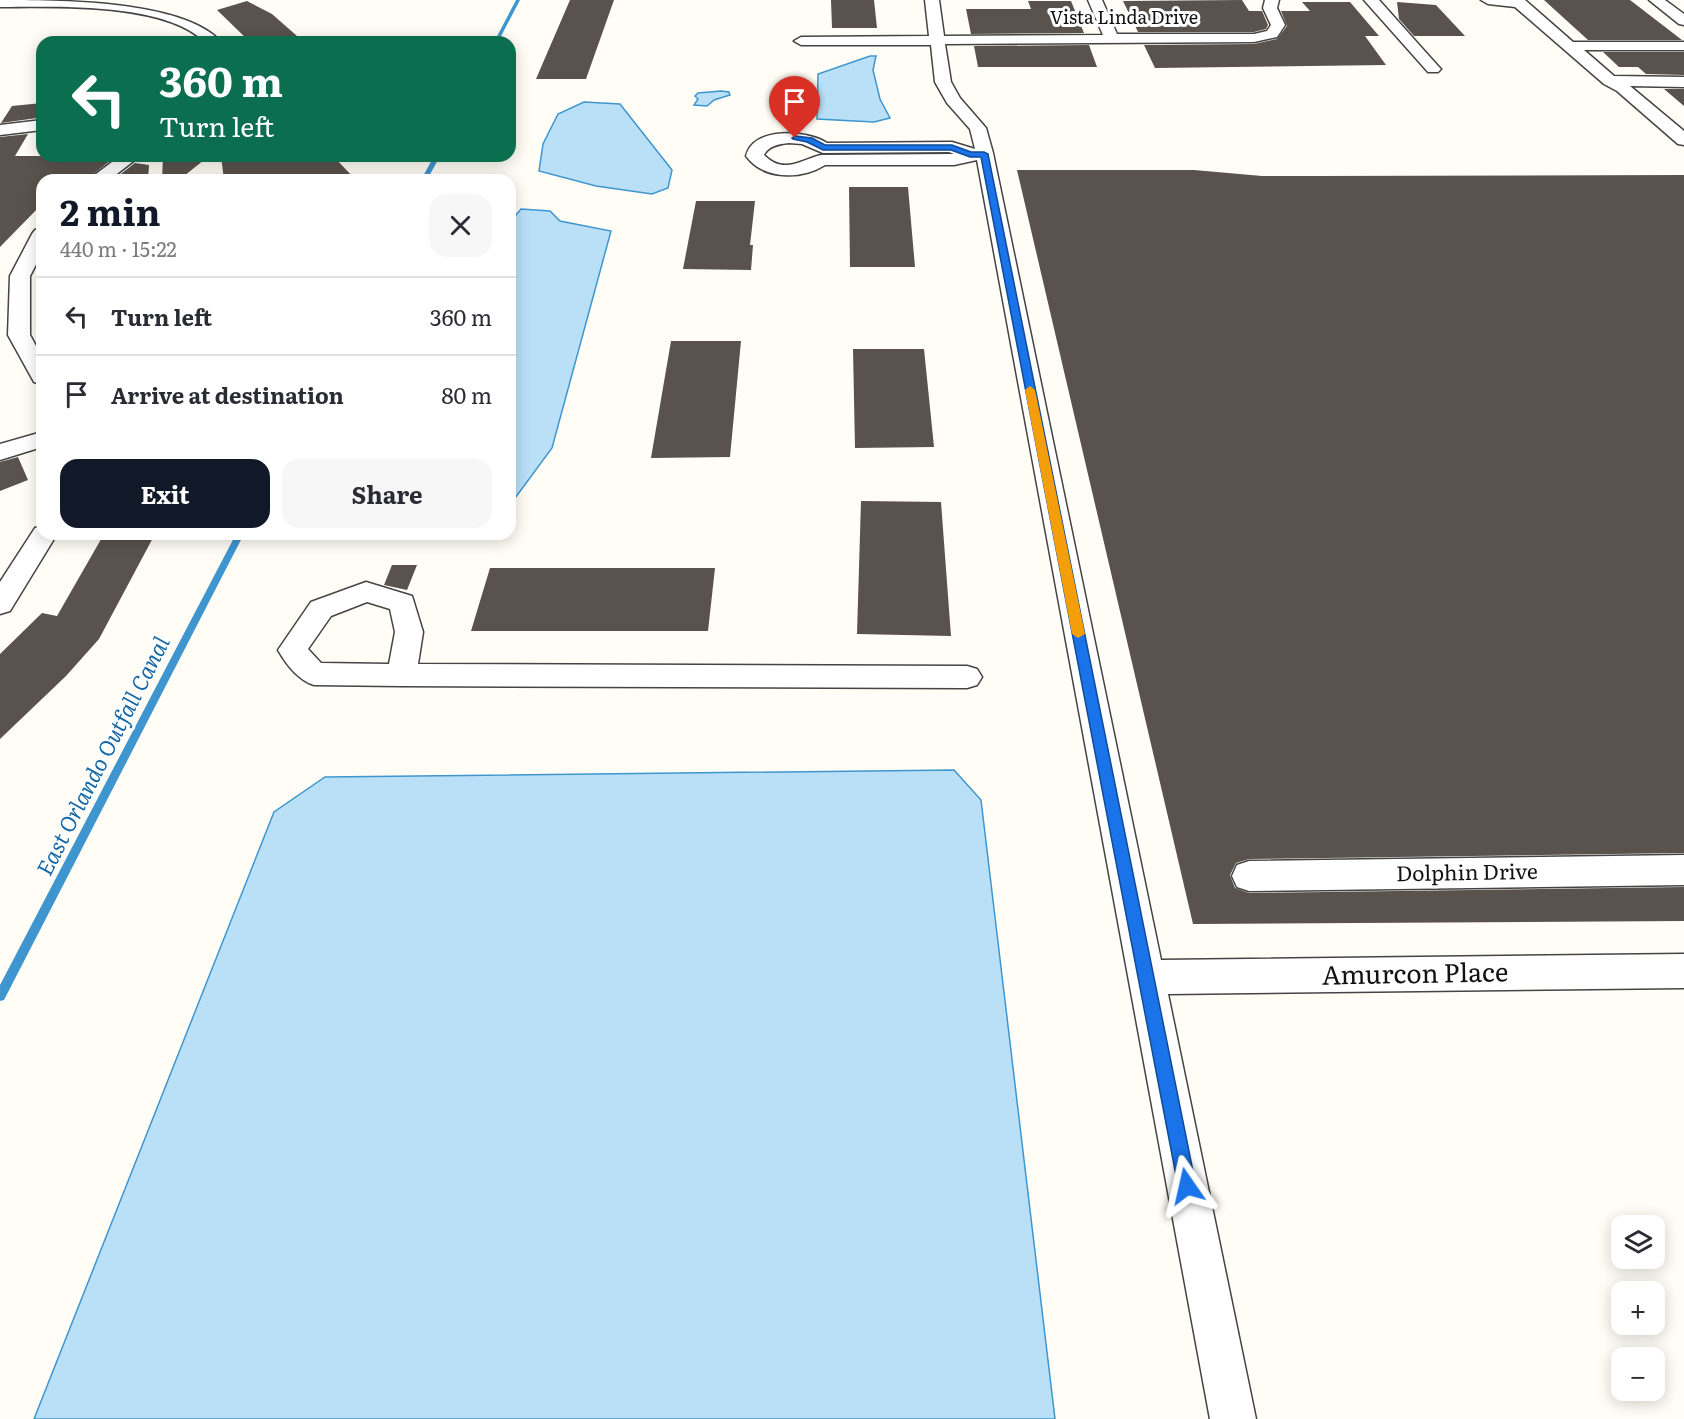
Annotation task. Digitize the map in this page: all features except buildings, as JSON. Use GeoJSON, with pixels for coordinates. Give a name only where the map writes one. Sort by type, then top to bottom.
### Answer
{"type":"FeatureCollection","features":[{"type":"Feature","properties":{"kind":"street"},"geometry":{"type":"LineString","coordinates":[[932,0],[943,82],[952,100],[978,128],[977,154],[1146,977],[1233,1419]]}},
{"type":"Feature","properties":{"kind":"street"},"geometry":{"type":"LineString","coordinates":[[1095,0],[1111,37]]}},
{"type":"Feature","properties":{"kind":"street","name":"Vista Linda Drive"},"geometry":{"type":"LineString","coordinates":[[801,41],[1111,37],[1254,38],[1272,34],[1278,25],[1270,8],[1272,0]]}},
{"type":"Feature","properties":{"kind":"street"},"geometry":{"type":"LineString","coordinates":[[1371,0],[1433,69]]}},
{"type":"Feature","properties":{"kind":"street"},"geometry":{"type":"LineString","coordinates":[[1488,0],[1518,2],[1610,81],[1623,88],[1684,140]]}},
{"type":"Feature","properties":{"kind":"street"},"geometry":{"type":"LineString","coordinates":[[1656,0],[1684,21]]}},
{"type":"Feature","properties":{"kind":"street"},"geometry":{"type":"LineString","coordinates":[[0,3],[66,2],[139,7],[186,20],[206,30],[210,36]]}},
{"type":"Feature","properties":{"kind":"street"},"geometry":{"type":"LineString","coordinates":[[1569,46],[1684,46]]}},
{"type":"Feature","properties":{"kind":"street"},"geometry":{"type":"LineString","coordinates":[[1610,81],[1684,82]]}},
{"type":"Feature","properties":{"kind":"street"},"geometry":{"type":"LineString","coordinates":[[1610,81],[1608,87],[1676,148],[1684,151]]}},
{"type":"Feature","properties":{"kind":"street"},"geometry":{"type":"LineString","coordinates":[[0,130],[36,126]]}},
{"type":"Feature","properties":{"kind":"street"},"geometry":{"type":"LineString","coordinates":[[822,154],[954,160],[977,154]]}},
{"type":"Feature","properties":{"kind":"street"},"geometry":{"type":"LineString","coordinates":[[106,174],[122,162]]}},
{"type":"Feature","properties":{"kind":"street"},"geometry":{"type":"LineString","coordinates":[[36,245],[20,276],[10,338],[36,370]]}},
{"type":"Feature","properties":{"kind":"street"},"geometry":{"type":"LineString","coordinates":[[10,338],[36,330]]}},
{"type":"Feature","properties":{"kind":"street"},"geometry":{"type":"LineString","coordinates":[[0,452],[36,441]]}},
{"type":"Feature","properties":{"kind":"street"},"geometry":{"type":"LineString","coordinates":[[0,604],[40,540]]}},
{"type":"Feature","properties":{"kind":"street"},"geometry":{"type":"LineString","coordinates":[[400,675],[967,677]]}},
{"type":"Feature","properties":{"kind":"street","name":"Dolphin Drive"},"geometry":{"type":"LineString","coordinates":[[1250,876],[1684,870]]}},
{"type":"Feature","properties":{"kind":"street","name":"Amurcon Place"},"geometry":{"type":"LineString","coordinates":[[1146,977],[1684,971]]}},
{"type":"Feature","properties":{"kind":"water"},"geometry":{"type":"Polygon","coordinates":[[[876,56],[873,70],[880,99],[890,118],[874,122],[817,119],[818,74],[876,56]]]}},
{"type":"Feature","properties":{"kind":"water"},"geometry":{"type":"Polygon","coordinates":[[[729,92],[730,95],[714,100],[707,106],[694,105],[698,99],[695,96],[698,93],[729,92]]]}},
{"type":"Feature","properties":{"kind":"water"},"geometry":{"type":"Polygon","coordinates":[[[584,102],[620,104],[672,170],[668,188],[652,194],[596,186],[539,171],[543,144],[558,114],[584,102]]]}},
{"type":"Feature","properties":{"kind":"water"},"geometry":{"type":"Polygon","coordinates":[[[521,209],[550,211],[560,221],[611,231],[552,448],[516,497],[516,215],[521,209]]]}},
{"type":"Feature","properties":{"kind":"water"},"geometry":{"type":"Polygon","coordinates":[[[954,770],[981,800],[1055,1419],[34,1419],[274,812],[325,777],[954,770]]]}},
{"type":"Feature","properties":{"kind":"waterway","name":"East Orlando Outfall Canal"},"geometry":{"type":"LineString","coordinates":[[499,36],[518,0]]}},
{"type":"Feature","properties":{"kind":"waterway","name":"East Orlando Outfall Canal"},"geometry":{"type":"LineString","coordinates":[[427,174],[434,162]]}},
{"type":"Feature","properties":{"kind":"waterway","name":"East Orlando Outfall Canal"},"geometry":{"type":"LineString","coordinates":[[0,996],[237,540]]}},
{"type":"Feature","properties":{"kind":"slow traffic"},"geometry":{"type":"LineString","coordinates":[[1030,390],[1078,634]]}},
{"type":"Feature","properties":{"kind":"route"},"geometry":{"type":"LineString","coordinates":[[795,138],[804,138],[818,143],[823,148],[952,147],[970,155],[984,154],[1187,1186]]}}]}
